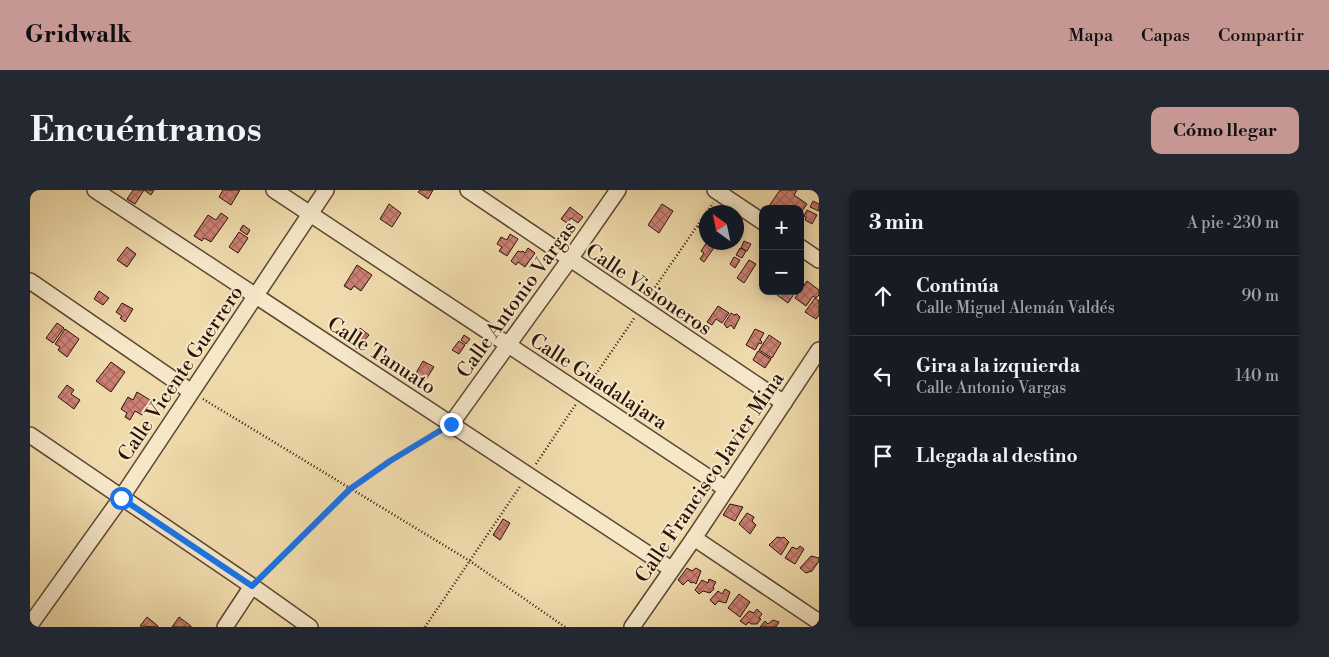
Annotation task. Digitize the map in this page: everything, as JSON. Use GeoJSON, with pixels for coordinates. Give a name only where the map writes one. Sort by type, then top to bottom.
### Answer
{"type":"FeatureCollection","features":[{"type":"Feature","properties":{"kind":"street","name":"Calle Tanuato"},"geometry":{"type":"LineString","coordinates":[[95,190],[671,569]]}},
{"type":"Feature","properties":{"kind":"street","name":"Calle Guadalajara"},"geometry":{"type":"LineString","coordinates":[[274,190],[726,489]]}},
{"type":"Feature","properties":{"kind":"street","name":"Calle Vicente Guerrero"},"geometry":{"type":"LineString","coordinates":[[30,625],[121,498],[326,190]]}},
{"type":"Feature","properties":{"kind":"street","name":"Calle Visioneros"},"geometry":{"type":"LineString","coordinates":[[468,190],[784,403]]}},
{"type":"Feature","properties":{"kind":"street","name":"Calle Antonio Vargas"},"geometry":{"type":"LineString","coordinates":[[451,424],[618,190]]}},
{"type":"Feature","properties":{"kind":"street"},"geometry":{"type":"LineString","coordinates":[[715,190],[759,219]]}},
{"type":"Feature","properties":{"kind":"street"},"geometry":{"type":"LineString","coordinates":[[804,250],[819,260]]}},
{"type":"Feature","properties":{"kind":"street"},"geometry":{"type":"LineString","coordinates":[[30,281],[190,392]]}},
{"type":"Feature","properties":{"kind":"street","name":"Calle Francisco Javier Mina"},"geometry":{"type":"LineString","coordinates":[[632,627],[694,538],[819,350]]}},
{"type":"Feature","properties":{"kind":"street"},"geometry":{"type":"LineString","coordinates":[[32,441],[121,498],[310,627]]}},
{"type":"Feature","properties":{"kind":"street"},"geometry":{"type":"LineString","coordinates":[[694,538],[819,622]]}},
{"type":"Feature","properties":{"kind":"street"},"geometry":{"type":"LineString","coordinates":[[225,627],[252,586]]}},
{"type":"Feature","properties":{"kind":"path"},"geometry":{"type":"LineString","coordinates":[[425,627],[699,223]]}},
{"type":"Feature","properties":{"kind":"path"},"geometry":{"type":"LineString","coordinates":[[190,392],[470,561],[565,627]]}},
{"type":"Feature","properties":{"kind":"path"},"geometry":{"type":"LineString","coordinates":[[252,586],[350,489],[390,461],[451,424]]}},
{"type":"Feature","properties":{"kind":"building"},"geometry":{"type":"Polygon","coordinates":[[[133,190],[144,190],[135,204],[127,199],[133,190]]]}},
{"type":"Feature","properties":{"kind":"building"},"geometry":{"type":"Polygon","coordinates":[[[144,190],[154,190],[151,195],[144,190]]]}},
{"type":"Feature","properties":{"kind":"building"},"geometry":{"type":"Polygon","coordinates":[[[223,190],[240,190],[231,205],[219,197],[223,190]]]}},
{"type":"Feature","properties":{"kind":"building"},"geometry":{"type":"Polygon","coordinates":[[[420,190],[433,190],[428,199],[418,192],[420,190]]]}},
{"type":"Feature","properties":{"kind":"building"},"geometry":{"type":"Polygon","coordinates":[[[780,190],[797,190],[794,195],[807,204],[804,208],[804,205],[770,205],[780,190]]]}},
{"type":"Feature","properties":{"kind":"building"},"geometry":{"type":"Polygon","coordinates":[[[813,201],[819,204],[819,211],[810,207],[813,201]]]}},
{"type":"Feature","properties":{"kind":"building"},"geometry":{"type":"Polygon","coordinates":[[[389,204],[401,213],[392,227],[380,219],[389,204]]]}},
{"type":"Feature","properties":{"kind":"building"},"geometry":{"type":"Polygon","coordinates":[[[662,204],[673,211],[659,233],[648,225],[662,204]]]}},
{"type":"Feature","properties":{"kind":"building"},"geometry":{"type":"Polygon","coordinates":[[[570,207],[583,217],[578,223],[571,218],[567,223],[561,219],[570,207]]]}},
{"type":"Feature","properties":{"kind":"building"},"geometry":{"type":"Polygon","coordinates":[[[807,210],[817,215],[812,224],[805,220],[806,217],[804,216],[807,210]]]}},
{"type":"Feature","properties":{"kind":"building"},"geometry":{"type":"Polygon","coordinates":[[[221,213],[228,218],[211,242],[204,238],[202,241],[194,236],[208,215],[216,220],[221,213]]]}},
{"type":"Feature","properties":{"kind":"building"},"geometry":{"type":"Polygon","coordinates":[[[243,225],[250,230],[247,235],[240,230],[243,225]]]}},
{"type":"Feature","properties":{"kind":"building"},"geometry":{"type":"Polygon","coordinates":[[[239,232],[248,238],[238,253],[229,247],[239,232]]]}},
{"type":"Feature","properties":{"kind":"building"},"geometry":{"type":"Polygon","coordinates":[[[510,234],[518,239],[507,256],[499,251],[502,247],[497,244],[501,237],[507,240],[510,234]]]}},
{"type":"Feature","properties":{"kind":"building"},"geometry":{"type":"Polygon","coordinates":[[[744,241],[751,244],[747,251],[744,250],[744,241]]]}},
{"type":"Feature","properties":{"kind":"building"},"geometry":{"type":"Polygon","coordinates":[[[127,247],[136,254],[127,267],[117,260],[127,247]]]}},
{"type":"Feature","properties":{"kind":"building"},"geometry":{"type":"Polygon","coordinates":[[[528,248],[535,253],[525,267],[518,262],[516,265],[511,261],[518,251],[525,253],[528,248]]]}},
{"type":"Feature","properties":{"kind":"building"},"geometry":{"type":"Polygon","coordinates":[[[712,250],[704,262],[700,259],[704,253],[701,251],[712,250]]]}},
{"type":"Feature","properties":{"kind":"building"},"geometry":{"type":"Polygon","coordinates":[[[739,250],[746,251],[742,258],[736,255],[739,250]]]}},
{"type":"Feature","properties":{"kind":"building"},"geometry":{"type":"Polygon","coordinates":[[[734,257],[740,260],[735,268],[730,264],[734,257]]]}},
{"type":"Feature","properties":{"kind":"building"},"geometry":{"type":"Polygon","coordinates":[[[749,260],[756,264],[744,283],[737,278],[749,260]]]}},
{"type":"Feature","properties":{"kind":"building"},"geometry":{"type":"Polygon","coordinates":[[[357,265],[372,275],[361,291],[354,286],[351,290],[344,286],[357,265]]]}},
{"type":"Feature","properties":{"kind":"building"},"geometry":{"type":"Polygon","coordinates":[[[807,281],[819,290],[819,295],[816,298],[813,296],[806,306],[795,298],[797,295],[804,295],[804,285],[807,281]]]}},
{"type":"Feature","properties":{"kind":"building"},"geometry":{"type":"Polygon","coordinates":[[[99,291],[109,298],[103,305],[94,299],[99,291]]]}},
{"type":"Feature","properties":{"kind":"building"},"geometry":{"type":"Polygon","coordinates":[[[777,295],[793,295],[788,303],[777,295]]]}},
{"type":"Feature","properties":{"kind":"building"},"geometry":{"type":"Polygon","coordinates":[[[815,298],[819,301],[819,315],[816,319],[805,312],[815,298]]]}},
{"type":"Feature","properties":{"kind":"building"},"geometry":{"type":"Polygon","coordinates":[[[122,303],[133,309],[125,322],[120,318],[122,316],[116,312],[122,303]]]}},
{"type":"Feature","properties":{"kind":"building"},"geometry":{"type":"Polygon","coordinates":[[[718,306],[729,313],[722,323],[716,319],[712,325],[707,322],[718,306]]]}},
{"type":"Feature","properties":{"kind":"building"},"geometry":{"type":"Polygon","coordinates":[[[731,313],[737,314],[740,317],[734,329],[731,325],[727,328],[724,324],[731,313]]]}},
{"type":"Feature","properties":{"kind":"building"},"geometry":{"type":"Polygon","coordinates":[[[57,323],[64,328],[53,343],[46,338],[57,323]]]}},
{"type":"Feature","properties":{"kind":"building"},"geometry":{"type":"Polygon","coordinates":[[[360,328],[369,335],[357,349],[348,342],[360,328]]]}},
{"type":"Feature","properties":{"kind":"building"},"geometry":{"type":"Polygon","coordinates":[[[65,329],[79,339],[67,357],[58,350],[60,347],[55,344],[65,329]]]}},
{"type":"Feature","properties":{"kind":"building"},"geometry":{"type":"Polygon","coordinates":[[[755,329],[764,333],[760,340],[761,344],[759,343],[755,350],[746,345],[755,329]]]}},
{"type":"Feature","properties":{"kind":"building"},"geometry":{"type":"Polygon","coordinates":[[[464,335],[470,339],[466,344],[461,340],[464,335]]]}},
{"type":"Feature","properties":{"kind":"building"},"geometry":{"type":"Polygon","coordinates":[[[769,335],[781,343],[772,358],[759,350],[769,335]]]}},
{"type":"Feature","properties":{"kind":"building"},"geometry":{"type":"Polygon","coordinates":[[[459,341],[465,345],[459,354],[452,350],[459,341]]]}},
{"type":"Feature","properties":{"kind":"building"},"geometry":{"type":"Polygon","coordinates":[[[758,351],[771,359],[765,368],[753,360],[758,351]]]}},
{"type":"Feature","properties":{"kind":"building"},"geometry":{"type":"Polygon","coordinates":[[[423,361],[434,367],[423,384],[413,378],[423,361]]]}},
{"type":"Feature","properties":{"kind":"building"},"geometry":{"type":"Polygon","coordinates":[[[111,362],[125,372],[111,392],[96,381],[111,362]]]}},
{"type":"Feature","properties":{"kind":"building"},"geometry":{"type":"Polygon","coordinates":[[[67,385],[74,390],[71,394],[80,400],[74,409],[58,397],[67,385]]]}},
{"type":"Feature","properties":{"kind":"building"},"geometry":{"type":"Polygon","coordinates":[[[137,392],[150,400],[142,415],[135,411],[130,420],[125,417],[127,413],[121,409],[128,397],[133,400],[137,392]]]}},
{"type":"Feature","properties":{"kind":"building"},"geometry":{"type":"Polygon","coordinates":[[[730,504],[743,507],[735,521],[723,515],[730,504]]]}},
{"type":"Feature","properties":{"kind":"building"},"geometry":{"type":"Polygon","coordinates":[[[747,513],[754,517],[752,521],[756,525],[750,534],[739,524],[747,513]]]}},
{"type":"Feature","properties":{"kind":"building"},"geometry":{"type":"Polygon","coordinates":[[[503,519],[510,523],[500,540],[493,535],[503,519]]]}},
{"type":"Feature","properties":{"kind":"building"},"geometry":{"type":"Polygon","coordinates":[[[777,537],[784,537],[789,542],[781,555],[769,545],[777,537]]]}},
{"type":"Feature","properties":{"kind":"building"},"geometry":{"type":"Polygon","coordinates":[[[800,546],[804,549],[795,564],[785,558],[792,547],[797,549],[800,546]]]}},
{"type":"Feature","properties":{"kind":"building"},"geometry":{"type":"Polygon","coordinates":[[[811,556],[819,558],[819,561],[812,571],[806,573],[800,568],[811,556]]]}},
{"type":"Feature","properties":{"kind":"building"},"geometry":{"type":"Polygon","coordinates":[[[687,568],[692,571],[696,568],[701,571],[696,584],[688,580],[683,585],[678,580],[687,568]]]}},
{"type":"Feature","properties":{"kind":"building"},"geometry":{"type":"Polygon","coordinates":[[[709,579],[716,582],[713,587],[714,589],[710,593],[703,591],[699,594],[695,590],[702,580],[708,583],[709,579]]]}},
{"type":"Feature","properties":{"kind":"building"},"geometry":{"type":"Polygon","coordinates":[[[725,589],[730,592],[726,603],[718,601],[715,605],[710,600],[718,591],[722,594],[725,589]]]}},
{"type":"Feature","properties":{"kind":"building"},"geometry":{"type":"Polygon","coordinates":[[[739,594],[750,602],[740,617],[728,608],[739,594]]]}},
{"type":"Feature","properties":{"kind":"building"},"geometry":{"type":"Polygon","coordinates":[[[757,609],[762,614],[757,624],[749,622],[746,625],[740,621],[749,611],[754,613],[757,609]]]}},
{"type":"Feature","properties":{"kind":"building"},"geometry":{"type":"Polygon","coordinates":[[[147,617],[158,626],[158,627],[140,626],[147,617]]]}},
{"type":"Feature","properties":{"kind":"building"},"geometry":{"type":"Polygon","coordinates":[[[179,617],[191,626],[191,627],[172,627],[179,617]]]}},
{"type":"Feature","properties":{"kind":"building"},"geometry":{"type":"Polygon","coordinates":[[[773,620],[779,622],[776,627],[760,627],[765,621],[768,624],[773,620]]]}},
{"type":"Feature","properties":{"kind":"route"},"geometry":{"type":"LineString","coordinates":[[121,498],[252,586],[350,489],[390,461],[451,424]]}}]}
